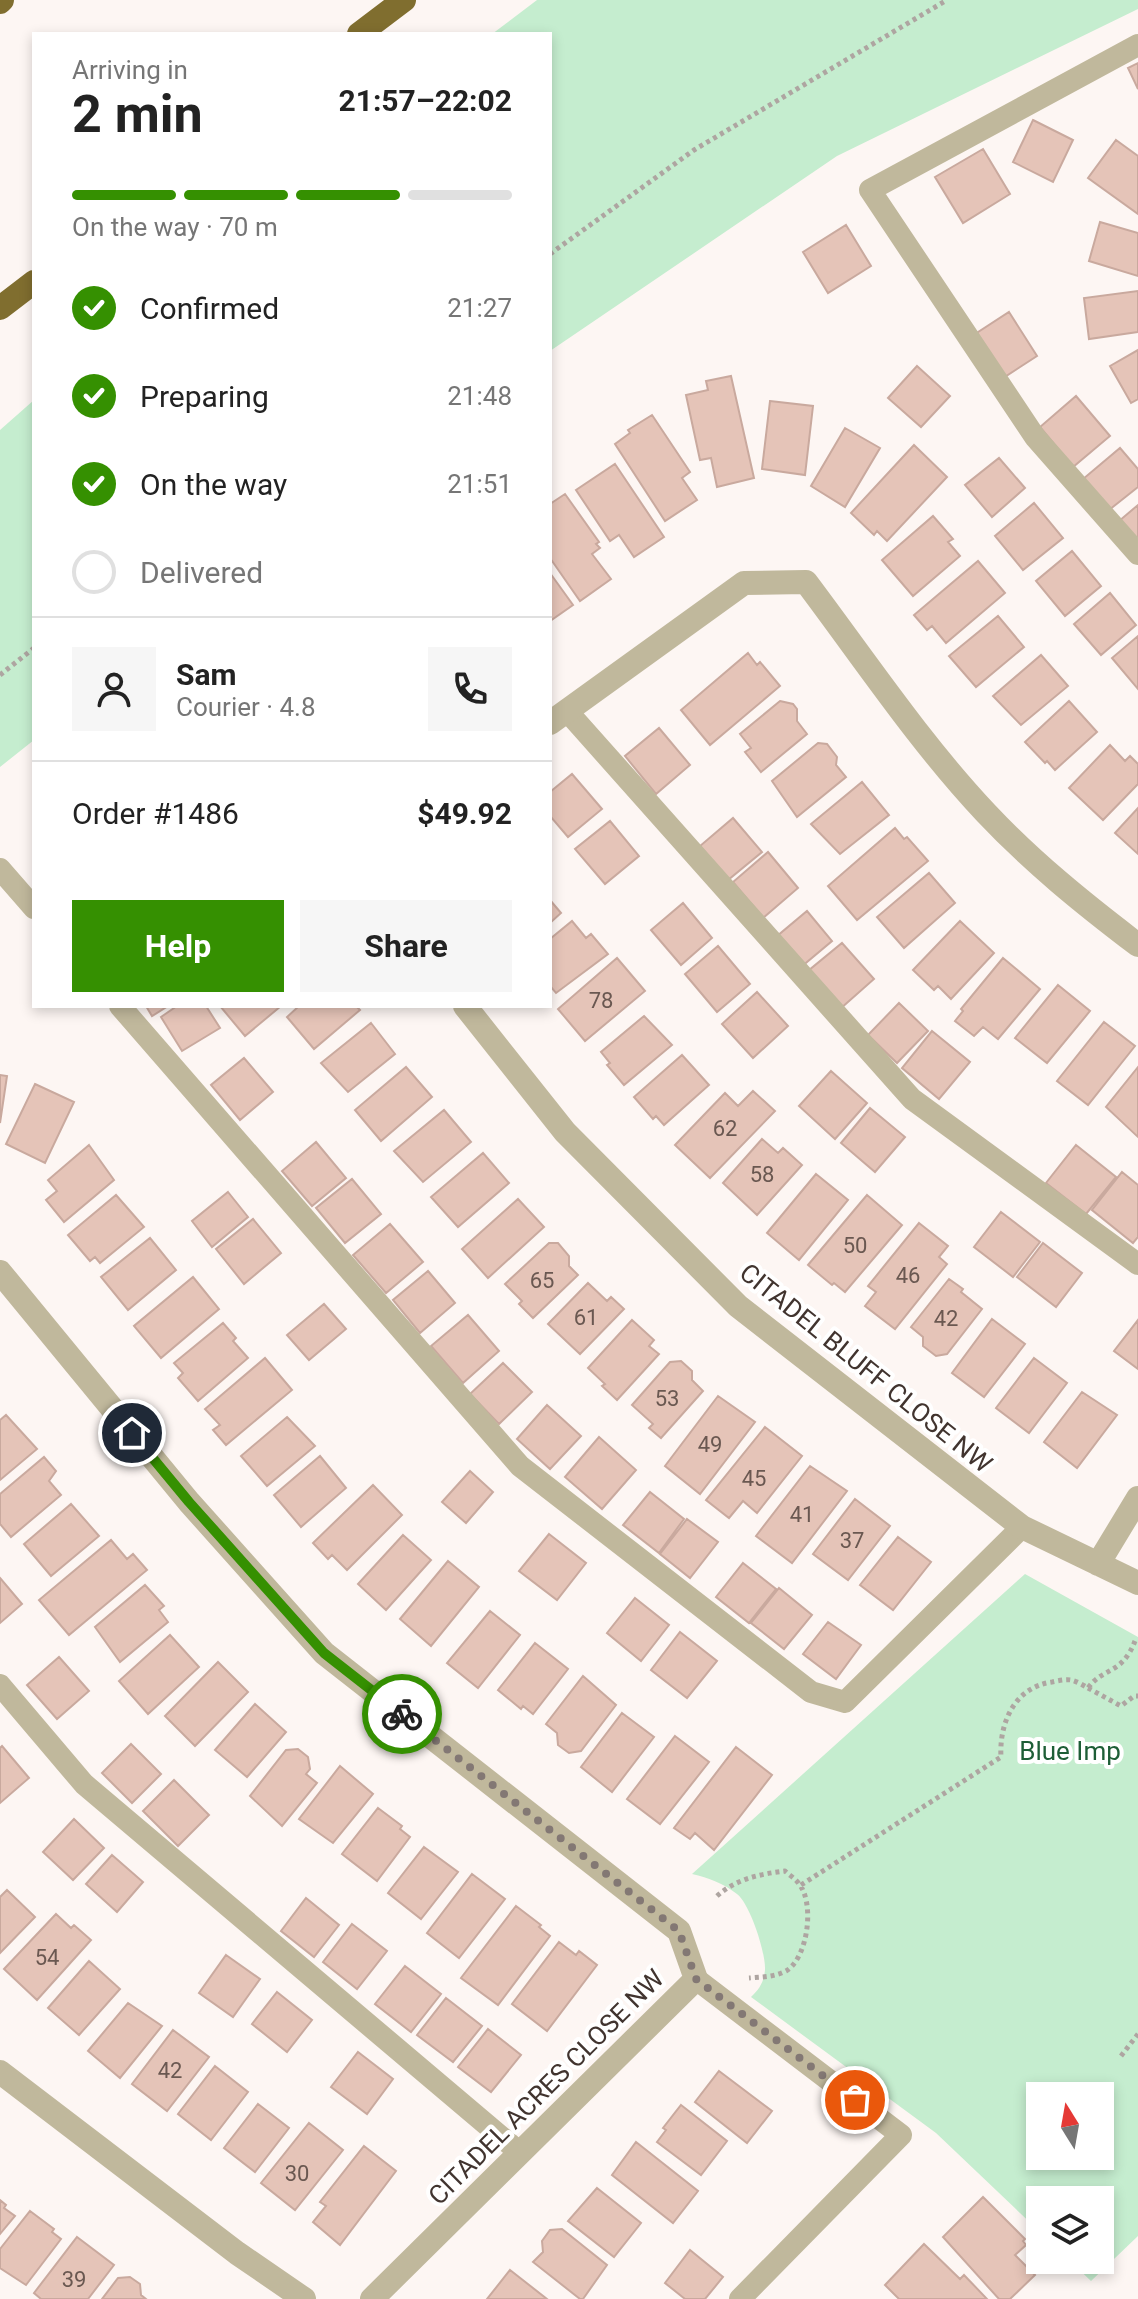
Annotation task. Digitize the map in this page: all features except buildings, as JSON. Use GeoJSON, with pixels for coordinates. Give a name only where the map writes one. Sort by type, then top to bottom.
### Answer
{"type":"FeatureCollection","features":[{"type":"Feature","properties":{"kind":"highway"},"geometry":{"type":"LineString","coordinates":[[362,32],[404,0]]}},
{"type":"Feature","properties":{"kind":"highway"},"geometry":{"type":"LineString","coordinates":[[0,308],[32,284]]}},
{"type":"Feature","properties":{"kind":"street"},"geometry":{"type":"LineString","coordinates":[[558,717],[744,583],[806,582],[913,724],[986,812],[1071,894],[1138,945]]}},
{"type":"Feature","properties":{"kind":"street","name":"CITADEL BLUFF CLOSE NW"},"geometry":{"type":"LineString","coordinates":[[467,1008],[565,1132],[738,1306],[1022,1527],[1138,1583]]}},
{"type":"Feature","properties":{"kind":"street","name":"CITADEL ACRES CLOSE NW"},"geometry":{"type":"LineString","coordinates":[[0,1272],[189,1502],[324,1653],[679,1931],[696,1979],[372,2299]]}},
{"type":"Feature","properties":{"kind":"street"},"geometry":{"type":"LineString","coordinates":[[1098,1564],[1138,1498]]}},
{"type":"Feature","properties":{"kind":"street"},"geometry":{"type":"LineString","coordinates":[[0,2072],[224,2243],[304,2299]]}},
{"type":"Feature","properties":{"kind":"lane"},"geometry":{"type":"LineString","coordinates":[[1138,45],[870,190],[1035,437],[1138,554]]}},
{"type":"Feature","properties":{"kind":"lane"},"geometry":{"type":"LineString","coordinates":[[558,717],[912,1099],[1138,1264]]}},
{"type":"Feature","properties":{"kind":"lane"},"geometry":{"type":"LineString","coordinates":[[0,869],[32,906]]}},
{"type":"Feature","properties":{"kind":"lane"},"geometry":{"type":"LineString","coordinates":[[122,1008],[520,1466],[811,1692],[845,1702],[1022,1527]]}},
{"type":"Feature","properties":{"kind":"lane"},"geometry":{"type":"LineString","coordinates":[[0,1685],[84,1784],[519,2152]]}},
{"type":"Feature","properties":{"kind":"lane"},"geometry":{"type":"LineString","coordinates":[[696,1979],[901,2135],[740,2299]]}},
{"type":"Feature","properties":{"kind":"path"},"geometry":{"type":"LineString","coordinates":[[552,253],[694,150],[947,0]]}},
{"type":"Feature","properties":{"kind":"path"},"geometry":{"type":"LineString","coordinates":[[0,675],[32,650]]}},
{"type":"Feature","properties":{"kind":"path"},"geometry":{"type":"LineString","coordinates":[[1088,1688],[1093,1681],[1119,1667],[1135,1641]]}},
{"type":"Feature","properties":{"kind":"path"},"geometry":{"type":"LineString","coordinates":[[801,1885],[1001,1757],[1000,1736],[1007,1715],[1018,1699],[1042,1683],[1070,1680],[1121,1706],[1138,1696]]}},
{"type":"Feature","properties":{"kind":"path"},"geometry":{"type":"LineString","coordinates":[[717,1896],[745,1879],[785,1871],[801,1885],[808,1908],[803,1946],[790,1969],[772,1977],[749,1978]]}},
{"type":"Feature","properties":{"kind":"path"},"geometry":{"type":"LineString","coordinates":[[1121,2056],[1138,2034]]}},
{"type":"Feature","properties":{"kind":"green space"},"geometry":{"type":"Polygon","coordinates":[[[537,0],[1138,0],[1138,9],[837,156],[552,350],[552,32],[495,32],[537,0]]]}},
{"type":"Feature","properties":{"kind":"green space"},"geometry":{"type":"Polygon","coordinates":[[[32,402],[32,742],[0,767],[0,430],[32,402]]]}},
{"type":"Feature","properties":{"kind":"green space","name":"Blue Imp"},"geometry":{"type":"Polygon","coordinates":[[[1025,1574],[1138,1637],[1138,2236],[1114,2259],[1114,2186],[1026,2186],[1026,2219],[936,2133],[751,1997],[764,1978],[765,1962],[760,1941],[742,1899],[710,1879],[692,1874],[1025,1574]]]}},
{"type":"Feature","properties":{"kind":"green space"},"geometry":{"type":"Polygon","coordinates":[[[1084,2274],[1098,2274],[1091,2281],[1084,2274]]]}},
{"type":"Feature","properties":{"kind":"way so far"},"geometry":{"type":"LineString","coordinates":[[402,1714],[679,1931],[696,1979],[855,2100]]}},
{"type":"Feature","properties":{"kind":"route"},"geometry":{"type":"LineString","coordinates":[[132,1433],[189,1502],[324,1653],[402,1714]]}}]}
